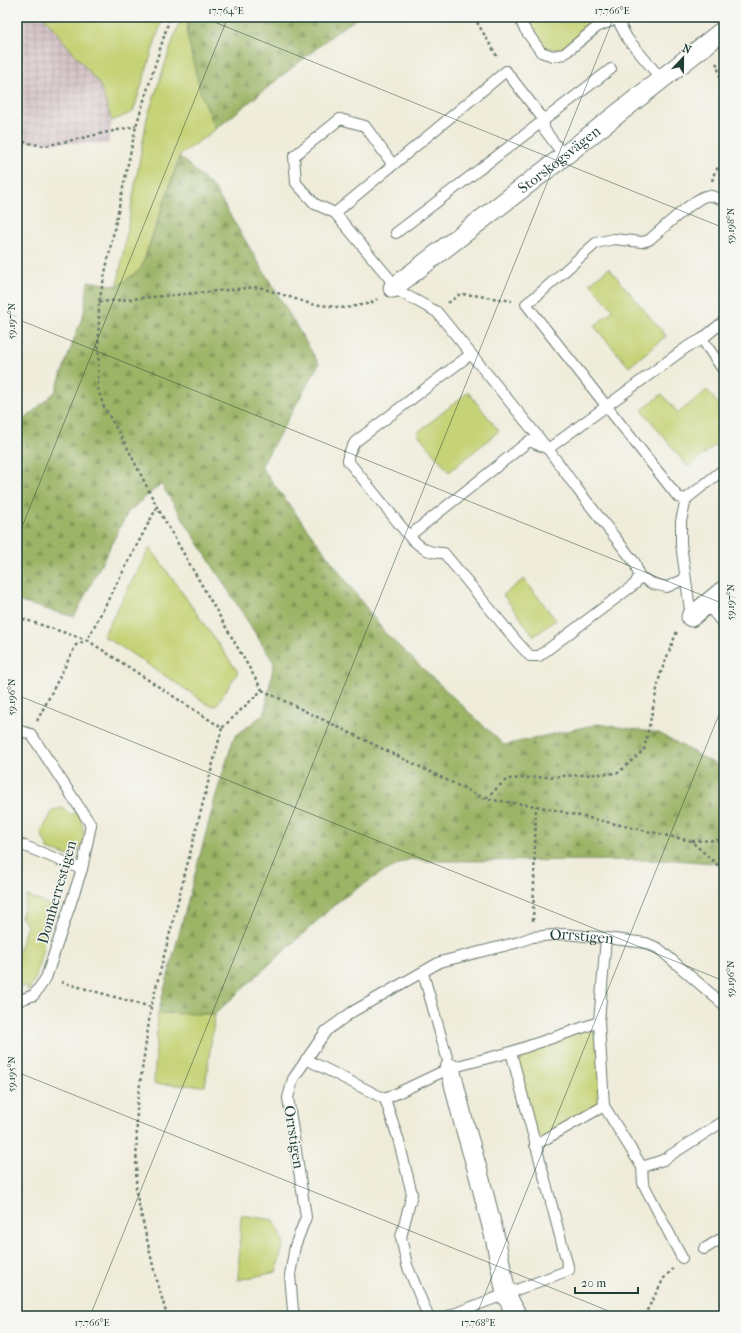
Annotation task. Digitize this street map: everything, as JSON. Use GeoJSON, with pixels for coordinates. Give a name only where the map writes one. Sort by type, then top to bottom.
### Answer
{"type":"FeatureCollection","features":[{"type":"Feature","properties":{"kind":"street","name":"Storskogsvägen"},"geometry":{"type":"LineString","coordinates":[[393,288],[718,35]]}},
{"type":"Feature","properties":{"kind":"street"},"geometry":{"type":"LineString","coordinates":[[691,617],[724,590]]}},
{"type":"Feature","properties":{"kind":"street"},"geometry":{"type":"LineString","coordinates":[[450,1068],[496,1242],[506,1294],[517,1316]]}},
{"type":"Feature","properties":{"kind":"lane"},"geometry":{"type":"LineString","coordinates":[[519,17],[524,28],[541,52],[553,56],[564,54],[597,27],[616,18],[627,38],[662,80]]}},
{"type":"Feature","properties":{"kind":"lane"},"geometry":{"type":"LineString","coordinates":[[396,233],[610,69]]}},
{"type":"Feature","properties":{"kind":"lane"},"geometry":{"type":"LineString","coordinates":[[335,212],[506,71],[544,120],[544,129],[564,156]]}},
{"type":"Feature","properties":{"kind":"lane"},"geometry":{"type":"LineString","coordinates":[[393,165],[365,126],[340,119],[294,156],[296,183],[315,204],[335,212],[389,278],[393,288],[437,312],[548,449],[635,563],[639,576],[653,584],[667,587],[685,579]]}},
{"type":"Feature","properties":{"kind":"lane"},"geometry":{"type":"LineString","coordinates":[[686,499],[678,497],[526,304],[540,294],[596,244],[614,239],[642,242],[649,240],[694,202],[705,196],[714,196],[724,200]]}},
{"type":"Feature","properties":{"kind":"lane"},"geometry":{"type":"LineString","coordinates":[[548,449],[687,347],[702,339],[724,322]]}},
{"type":"Feature","properties":{"kind":"lane"},"geometry":{"type":"LineString","coordinates":[[702,339],[724,370]]}},
{"type":"Feature","properties":{"kind":"lane"},"geometry":{"type":"LineString","coordinates":[[471,354],[354,442],[348,454],[348,461],[419,547],[432,553],[444,553],[530,656],[539,656],[635,584],[639,576]]}},
{"type":"Feature","properties":{"kind":"lane"},"geometry":{"type":"LineString","coordinates":[[409,536],[529,441],[548,449]]}},
{"type":"Feature","properties":{"kind":"lane"},"geometry":{"type":"LineString","coordinates":[[691,617],[685,579],[681,521],[686,499],[724,469]]}},
{"type":"Feature","properties":{"kind":"lane"},"geometry":{"type":"LineString","coordinates":[[707,604],[724,626]]}},
{"type":"Feature","properties":{"kind":"lane"},"geometry":{"type":"LineString","coordinates":[[17,730],[31,734]]}},
{"type":"Feature","properties":{"kind":"lane","name":"Domherrestigen"},"geometry":{"type":"LineString","coordinates":[[17,1001],[34,995],[46,978],[82,869],[91,825],[31,734]]}},
{"type":"Feature","properties":{"kind":"lane"},"geometry":{"type":"LineString","coordinates":[[17,843],[82,869]]}},
{"type":"Feature","properties":{"kind":"lane","name":"Orrstigen"},"geometry":{"type":"LineString","coordinates":[[295,1316],[293,1310],[290,1275],[295,1246],[306,1217],[288,1098],[293,1079],[326,1031],[352,1012],[440,962],[519,942],[532,937],[564,934],[646,943],[658,948],[724,1005]]}},
{"type":"Feature","properties":{"kind":"lane"},"geometry":{"type":"LineString","coordinates":[[606,938],[599,1022],[604,1106],[642,1167],[643,1183],[682,1258]]}},
{"type":"Feature","properties":{"kind":"lane"},"geometry":{"type":"LineString","coordinates":[[422,973],[450,1068]]}},
{"type":"Feature","properties":{"kind":"lane"},"geometry":{"type":"LineString","coordinates":[[385,1099],[450,1068],[511,1052],[599,1022]]}},
{"type":"Feature","properties":{"kind":"lane"},"geometry":{"type":"LineString","coordinates":[[448,1316],[569,1270],[511,1052]]}},
{"type":"Feature","properties":{"kind":"lane"},"geometry":{"type":"LineString","coordinates":[[306,1059],[385,1099],[398,1138],[412,1194],[401,1237],[408,1265],[428,1316]]}},
{"type":"Feature","properties":{"kind":"lane"},"geometry":{"type":"LineString","coordinates":[[535,1145],[604,1106]]}},
{"type":"Feature","properties":{"kind":"lane"},"geometry":{"type":"LineString","coordinates":[[642,1167],[663,1160],[724,1121]]}},
{"type":"Feature","properties":{"kind":"lane"},"geometry":{"type":"LineString","coordinates":[[704,1250],[724,1237]]}},
{"type":"Feature","properties":{"kind":"path"},"geometry":{"type":"LineString","coordinates":[[170,17],[136,126],[99,302],[98,389],[103,405],[125,443],[157,507],[262,690],[486,799],[536,806],[691,840],[724,840]]}},
{"type":"Feature","properties":{"kind":"path"},"geometry":{"type":"LineString","coordinates":[[488,17],[474,18],[506,71]]}},
{"type":"Feature","properties":{"kind":"path"},"geometry":{"type":"LineString","coordinates":[[714,196],[712,182],[715,171],[724,162],[718,35]]}},
{"type":"Feature","properties":{"kind":"path"},"geometry":{"type":"LineString","coordinates":[[17,141],[45,146],[136,126]]}},
{"type":"Feature","properties":{"kind":"path"},"geometry":{"type":"LineString","coordinates":[[99,302],[259,287],[310,304],[346,308],[371,304],[393,288]]}},
{"type":"Feature","properties":{"kind":"path"},"geometry":{"type":"LineString","coordinates":[[460,294],[526,304]]}},
{"type":"Feature","properties":{"kind":"path"},"geometry":{"type":"LineString","coordinates":[[31,734],[76,645],[87,640],[157,507]]}},
{"type":"Feature","properties":{"kind":"path"},"geometry":{"type":"LineString","coordinates":[[17,617],[87,640],[222,728]]}},
{"type":"Feature","properties":{"kind":"path"},"geometry":{"type":"LineString","coordinates":[[486,799],[507,779],[618,773],[644,750],[660,675],[680,622],[691,617]]}},
{"type":"Feature","properties":{"kind":"path"},"geometry":{"type":"LineString","coordinates":[[167,1316],[154,1270],[136,1192],[137,1104],[151,1008],[222,728],[262,690]]}},
{"type":"Feature","properties":{"kind":"path"},"geometry":{"type":"LineString","coordinates":[[532,937],[536,806]]}},
{"type":"Feature","properties":{"kind":"path"},"geometry":{"type":"LineString","coordinates":[[691,840],[724,871]]}},
{"type":"Feature","properties":{"kind":"path"},"geometry":{"type":"LineString","coordinates":[[46,978],[151,1008]]}},
{"type":"Feature","properties":{"kind":"path"},"geometry":{"type":"LineString","coordinates":[[644,1316],[664,1278],[682,1258]]}},
{"type":"Feature","properties":{"kind":"shaded area"},"geometry":{"type":"Polygon","coordinates":[[[17,17],[44,17],[100,85],[112,121],[108,144],[17,142],[17,17]]]}},
{"type":"Feature","properties":{"kind":"green space"},"geometry":{"type":"Polygon","coordinates":[[[44,17],[163,17],[133,112],[112,121],[100,85],[44,17]]]}},
{"type":"Feature","properties":{"kind":"green space"},"geometry":{"type":"Polygon","coordinates":[[[181,17],[189,17],[187,34],[200,91],[216,129],[180,155],[141,269],[117,287],[147,118],[181,17]]]}},
{"type":"Feature","properties":{"kind":"green space"},"geometry":{"type":"Polygon","coordinates":[[[189,17],[359,17],[338,31],[216,129],[200,91],[187,34],[189,17]]]}},
{"type":"Feature","properties":{"kind":"green space"},"geometry":{"type":"Polygon","coordinates":[[[530,17],[598,17],[598,22],[568,49],[552,49],[543,47],[531,31],[530,17]]]}},
{"type":"Feature","properties":{"kind":"green space"},"geometry":{"type":"Polygon","coordinates":[[[180,157],[214,188],[319,364],[261,467],[385,633],[504,745],[598,724],[659,733],[724,769],[724,864],[675,860],[428,861],[410,859],[381,873],[340,900],[215,1014],[158,1013],[216,795],[234,737],[264,714],[274,663],[161,484],[128,512],[74,617],[17,601],[17,426],[55,392],[84,312],[88,281],[118,286],[141,269],[180,157]]]}},
{"type":"Feature","properties":{"kind":"green space"},"geometry":{"type":"Polygon","coordinates":[[[609,268],[666,336],[629,367],[594,326],[613,310],[590,283],[609,268]]]}},
{"type":"Feature","properties":{"kind":"green space"},"geometry":{"type":"Polygon","coordinates":[[[707,390],[724,411],[724,438],[688,467],[642,410],[662,394],[678,413],[707,390]]]}},
{"type":"Feature","properties":{"kind":"green space"},"geometry":{"type":"Polygon","coordinates":[[[468,392],[499,431],[449,472],[417,433],[468,392]]]}},
{"type":"Feature","properties":{"kind":"green space"},"geometry":{"type":"Polygon","coordinates":[[[150,547],[238,672],[216,706],[209,705],[103,636],[150,547]]]}},
{"type":"Feature","properties":{"kind":"green space"},"geometry":{"type":"Polygon","coordinates":[[[524,579],[556,620],[534,636],[503,595],[524,579]]]}},
{"type":"Feature","properties":{"kind":"green space"},"geometry":{"type":"Polygon","coordinates":[[[63,808],[71,815],[75,812],[80,815],[84,833],[84,839],[80,849],[69,856],[48,849],[41,833],[53,810],[63,808]]]}},
{"type":"Feature","properties":{"kind":"green space"},"geometry":{"type":"Polygon","coordinates":[[[27,896],[53,906],[36,977],[28,992],[27,986],[17,988],[17,956],[27,925],[21,917],[27,896]]]}},
{"type":"Feature","properties":{"kind":"green space"},"geometry":{"type":"Polygon","coordinates":[[[158,1013],[215,1014],[205,1086],[154,1084],[158,1013]]]}},
{"type":"Feature","properties":{"kind":"green space"},"geometry":{"type":"Polygon","coordinates":[[[599,1022],[604,1106],[535,1145],[511,1052],[599,1022]]]}},
{"type":"Feature","properties":{"kind":"green space"},"geometry":{"type":"Polygon","coordinates":[[[241,1215],[274,1220],[284,1242],[276,1272],[238,1280],[241,1215]]]}}]}
